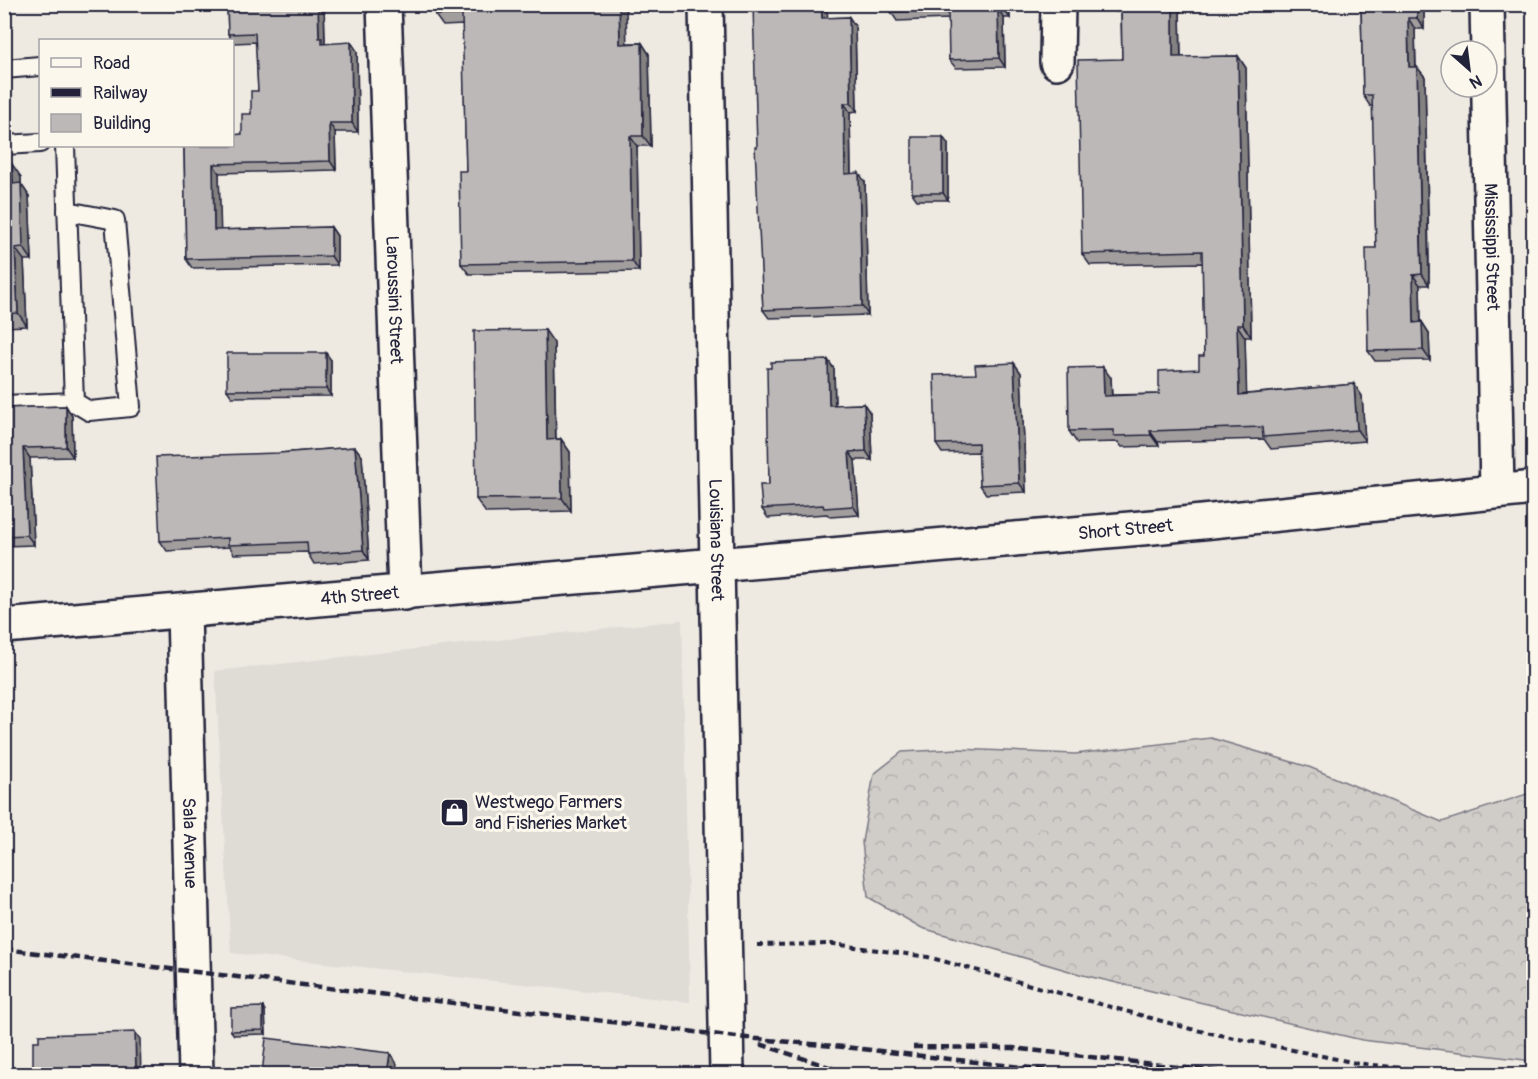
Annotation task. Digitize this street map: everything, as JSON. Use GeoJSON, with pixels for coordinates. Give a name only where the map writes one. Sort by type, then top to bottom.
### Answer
{"type":"FeatureCollection","features":[{"type":"Feature","properties":{"kind":"street","name":"Laroussini Street"},"geometry":{"type":"LineString","coordinates":[[384,4],[405,593]]}},
{"type":"Feature","properties":{"kind":"street","name":"Louisiana Street"},"geometry":{"type":"LineString","coordinates":[[706,4],[727,1074]]}},
{"type":"Feature","properties":{"kind":"street"},"geometry":{"type":"LineString","coordinates":[[1058,4],[1058,62]]}},
{"type":"Feature","properties":{"kind":"street","name":"Mississippi Street"},"geometry":{"type":"LineString","coordinates":[[1487,4],[1497,491]]}},
{"type":"Feature","properties":{"kind":"street","name":"Short Street"},"geometry":{"type":"LineString","coordinates":[[716,565],[1153,527],[1533,488]]}},
{"type":"Feature","properties":{"kind":"street","name":"4th Street"},"geometry":{"type":"LineString","coordinates":[[4,626],[716,565]]}},
{"type":"Feature","properties":{"kind":"street","name":"Sala Avenue"},"geometry":{"type":"LineString","coordinates":[[184,612],[196,1074]]}},
{"type":"Feature","properties":{"kind":"lane"},"geometry":{"type":"LineString","coordinates":[[4,69],[39,66]]}},
{"type":"Feature","properties":{"kind":"lane"},"geometry":{"type":"LineString","coordinates":[[4,145],[39,143]]}},
{"type":"Feature","properties":{"kind":"lane"},"geometry":{"type":"LineString","coordinates":[[65,147],[74,402]]}},
{"type":"Feature","properties":{"kind":"lane"},"geometry":{"type":"LineString","coordinates":[[4,405],[74,402],[89,411],[131,407],[115,220],[68,211]]}},
{"type":"Feature","properties":{"kind":"path"},"geometry":{"type":"LineString","coordinates":[[724,946],[834,944],[928,957],[1191,1029],[1356,1063],[1455,1074]]}},
{"type":"Feature","properties":{"kind":"shaded area","name":"Westwego Farmers and Fisheries Market"},"geometry":{"type":"Polygon","coordinates":[[[682,620],[690,1002],[231,953],[215,671],[682,620]]]}},
{"type":"Feature","properties":{"kind":"green space"},"geometry":{"type":"Polygon","coordinates":[[[1211,738],[1309,767],[1442,822],[1533,792],[1533,1061],[1362,1040],[1083,975],[922,928],[868,897],[862,842],[874,774],[902,752],[958,749],[1075,754],[1211,738]]]}},
{"type":"Feature","properties":{"kind":"building"},"geometry":{"type":"Polygon","coordinates":[[[227,4],[318,4],[319,38],[322,38],[322,44],[351,42],[352,123],[329,123],[330,161],[213,164],[214,230],[331,227],[331,256],[186,259],[184,147],[234,147],[234,135],[242,134],[242,114],[251,114],[251,91],[258,91],[255,33],[228,34],[227,4]]]}},
{"type":"Feature","properties":{"kind":"building"},"geometry":{"type":"Polygon","coordinates":[[[435,4],[619,4],[620,44],[642,43],[643,136],[630,136],[632,261],[461,264],[459,171],[466,171],[462,15],[435,15],[435,4]]]}},
{"type":"Feature","properties":{"kind":"building"},"geometry":{"type":"Polygon","coordinates":[[[753,4],[821,4],[822,18],[849,17],[851,103],[844,103],[845,174],[859,173],[862,306],[763,310],[755,147],[757,147],[753,4]]]}},
{"type":"Feature","properties":{"kind":"building"},"geometry":{"type":"Polygon","coordinates":[[[891,4],[1003,4],[1003,9],[998,9],[999,58],[949,60],[948,11],[891,12],[891,4]]]}},
{"type":"Feature","properties":{"kind":"building"},"geometry":{"type":"Polygon","coordinates":[[[1121,4],[1173,4],[1173,57],[1238,56],[1243,325],[1237,325],[1239,395],[1354,384],[1357,430],[1263,437],[1262,427],[1150,431],[1151,435],[1114,436],[1114,430],[1069,431],[1068,368],[1103,367],[1104,396],[1159,394],[1159,371],[1199,369],[1199,356],[1204,356],[1202,251],[1082,254],[1078,60],[1122,59],[1121,4]]]}},
{"type":"Feature","properties":{"kind":"building"},"geometry":{"type":"Polygon","coordinates":[[[1361,4],[1417,4],[1417,18],[1408,18],[1409,67],[1417,67],[1422,274],[1413,275],[1414,323],[1422,322],[1423,350],[1368,351],[1366,248],[1376,248],[1372,95],[1363,95],[1361,4]]]}},
{"type":"Feature","properties":{"kind":"building"},"geometry":{"type":"Polygon","coordinates":[[[912,137],[943,137],[943,193],[912,193],[912,137]]]}},
{"type":"Feature","properties":{"kind":"building"},"geometry":{"type":"Polygon","coordinates":[[[4,164],[12,164],[13,184],[21,183],[23,247],[15,248],[18,313],[4,314],[4,164]]]}},
{"type":"Feature","properties":{"kind":"building"},"geometry":{"type":"Polygon","coordinates":[[[545,330],[547,440],[561,439],[562,498],[476,499],[474,331],[545,330]]]}},
{"type":"Feature","properties":{"kind":"building"},"geometry":{"type":"Polygon","coordinates":[[[227,353],[326,353],[326,389],[227,390],[227,353]]]}},
{"type":"Feature","properties":{"kind":"building"},"geometry":{"type":"Polygon","coordinates":[[[828,360],[829,405],[864,404],[866,451],[849,452],[853,506],[824,508],[823,505],[762,509],[760,485],[769,485],[767,368],[771,368],[771,362],[828,360]]]}},
{"type":"Feature","properties":{"kind":"building"},"geometry":{"type":"Polygon","coordinates":[[[1014,363],[1019,483],[980,485],[978,443],[936,444],[934,375],[976,374],[975,365],[1014,363]]]}},
{"type":"Feature","properties":{"kind":"building"},"geometry":{"type":"Polygon","coordinates":[[[66,406],[66,447],[23,448],[27,535],[4,536],[4,408],[66,406]]]}},
{"type":"Feature","properties":{"kind":"building"},"geometry":{"type":"Polygon","coordinates":[[[355,447],[363,550],[308,554],[307,542],[228,545],[228,538],[160,541],[156,457],[279,453],[355,447]]]}},
{"type":"Feature","properties":{"kind":"building"},"geometry":{"type":"Polygon","coordinates":[[[263,1007],[263,1030],[231,1031],[231,1008],[263,1007]]]}},
{"type":"Feature","properties":{"kind":"building"},"geometry":{"type":"Polygon","coordinates":[[[135,1032],[136,1074],[33,1074],[33,1041],[39,1041],[39,1035],[135,1032]]]}},
{"type":"Feature","properties":{"kind":"building"},"geometry":{"type":"Polygon","coordinates":[[[266,1038],[390,1053],[387,1074],[262,1074],[266,1038]]]}},
{"type":"Feature","properties":{"kind":"railway"},"geometry":{"type":"LineString","coordinates":[[4,949],[737,1037],[1082,1074]]}},
{"type":"Feature","properties":{"kind":"railway"},"geometry":{"type":"LineString","coordinates":[[760,1044],[850,1074]]}},
{"type":"Feature","properties":{"kind":"railway"},"geometry":{"type":"LineString","coordinates":[[913,1047],[1013,1048],[1239,1074]]}},
{"type":"Feature","properties":{"kind":"place","name":"Westwego Farmers and Fisheries Market"},"geometry":{"type":"Point","coordinates":[454,812]}}]}
